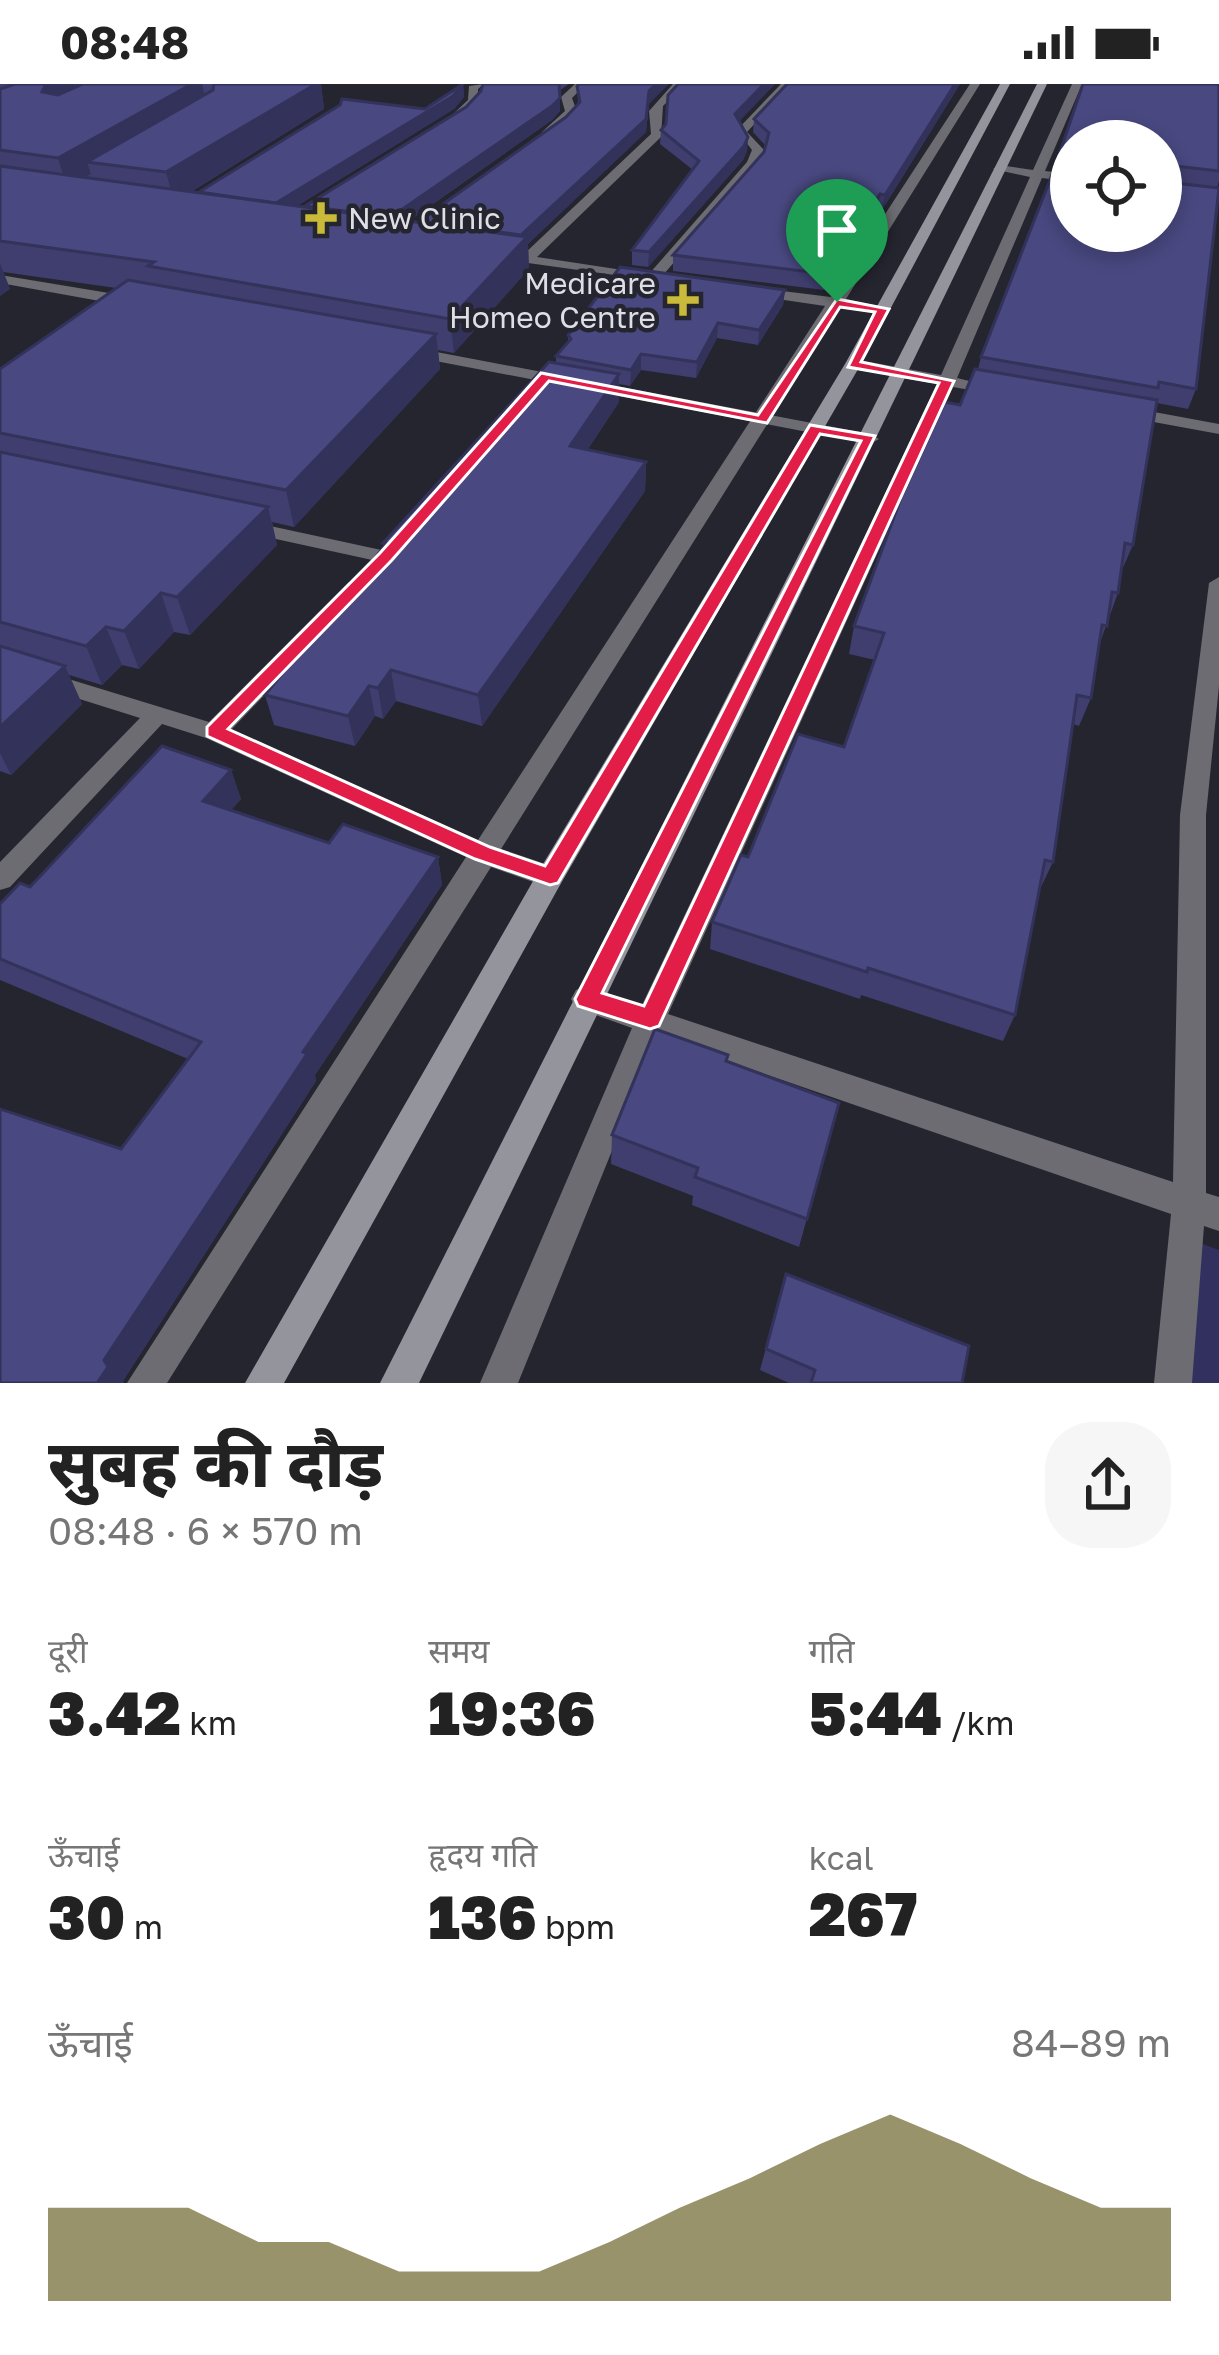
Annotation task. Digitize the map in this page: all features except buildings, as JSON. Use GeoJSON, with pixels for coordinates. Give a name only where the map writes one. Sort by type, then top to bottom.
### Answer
{"type":"FeatureCollection","features":[{"type":"Feature","properties":{"kind":"main road"},"geometry":{"type":"LineString","coordinates":[[264,1383],[550,877],[853,364],[1005,84]]}},
{"type":"Feature","properties":{"kind":"main road"},"geometry":{"type":"LineString","coordinates":[[399,1383],[1042,84]]}},
{"type":"Feature","properties":{"kind":"street"},"geometry":{"type":"LineString","coordinates":[[442,126],[474,101],[473,88],[479,84]]}},
{"type":"Feature","properties":{"kind":"street"},"geometry":{"type":"LineString","coordinates":[[541,138],[571,112],[566,97],[581,84]]}},
{"type":"Feature","properties":{"kind":"street"},"geometry":{"type":"LineString","coordinates":[[526,260],[657,135],[652,122],[656,104],[680,84]]}},
{"type":"Feature","properties":{"kind":"street"},"geometry":{"type":"LineString","coordinates":[[653,278],[753,164],[758,150],[741,132],[787,84]]}},
{"type":"Feature","properties":{"kind":"street"},"geometry":{"type":"LineString","coordinates":[[146,1383],[975,84]]}},
{"type":"Feature","properties":{"kind":"street"},"geometry":{"type":"LineString","coordinates":[[499,1383],[650,1018],[947,381],[1077,84]]}},
{"type":"Feature","properties":{"kind":"street"},"geometry":{"type":"LineString","coordinates":[[999,170],[1050,175]]}},
{"type":"Feature","properties":{"kind":"street"},"geometry":{"type":"LineString","coordinates":[[483,254],[676,281]]}},
{"type":"Feature","properties":{"kind":"street"},"geometry":{"type":"LineString","coordinates":[[0,279],[159,307]]}},
{"type":"Feature","properties":{"kind":"street"},"geometry":{"type":"LineString","coordinates":[[722,287],[883,309]]}},
{"type":"Feature","properties":{"kind":"street"},"geometry":{"type":"LineString","coordinates":[[387,348],[539,384],[870,439]]}},
{"type":"Feature","properties":{"kind":"street"},"geometry":{"type":"LineString","coordinates":[[853,364],[1015,393]]}},
{"type":"Feature","properties":{"kind":"street"},"geometry":{"type":"LineString","coordinates":[[1106,409],[1219,429]]}},
{"type":"Feature","properties":{"kind":"street"},"geometry":{"type":"LineString","coordinates":[[214,731],[393,548],[227,523]]}},
{"type":"Feature","properties":{"kind":"street"},"geometry":{"type":"LineString","coordinates":[[1173,1383],[1204,1209],[1206,818],[1219,589]]}},
{"type":"Feature","properties":{"kind":"street"},"geometry":{"type":"LineString","coordinates":[[0,666],[214,731],[482,853],[550,877]]}},
{"type":"Feature","properties":{"kind":"street"},"geometry":{"type":"LineString","coordinates":[[0,879],[158,714]]}},
{"type":"Feature","properties":{"kind":"street"},"geometry":{"type":"LineString","coordinates":[[586,999],[1204,1209]]}},
{"type":"Feature","properties":{"kind":"shaded area"},"geometry":{"type":"Polygon","coordinates":[[[1192,1240],[1219,1250],[1219,1383],[1183,1383],[1192,1240]]]}},
{"type":"Feature","properties":{"kind":"place","name":"New Clinic"},"geometry":{"type":"Point","coordinates":[321,218]}},
{"type":"Feature","properties":{"kind":"place","name":"Medicare Homeo Centre"},"geometry":{"type":"Point","coordinates":[683,300]}},
{"type":"Feature","properties":{"kind":"route"},"geometry":{"type":"LineString","coordinates":[[837,302],[883,309],[853,364],[947,381],[650,1018],[586,999],[870,439],[815,428],[550,877],[482,853],[214,731],[386,556],[546,376],[762,420],[837,302]]}}]}
